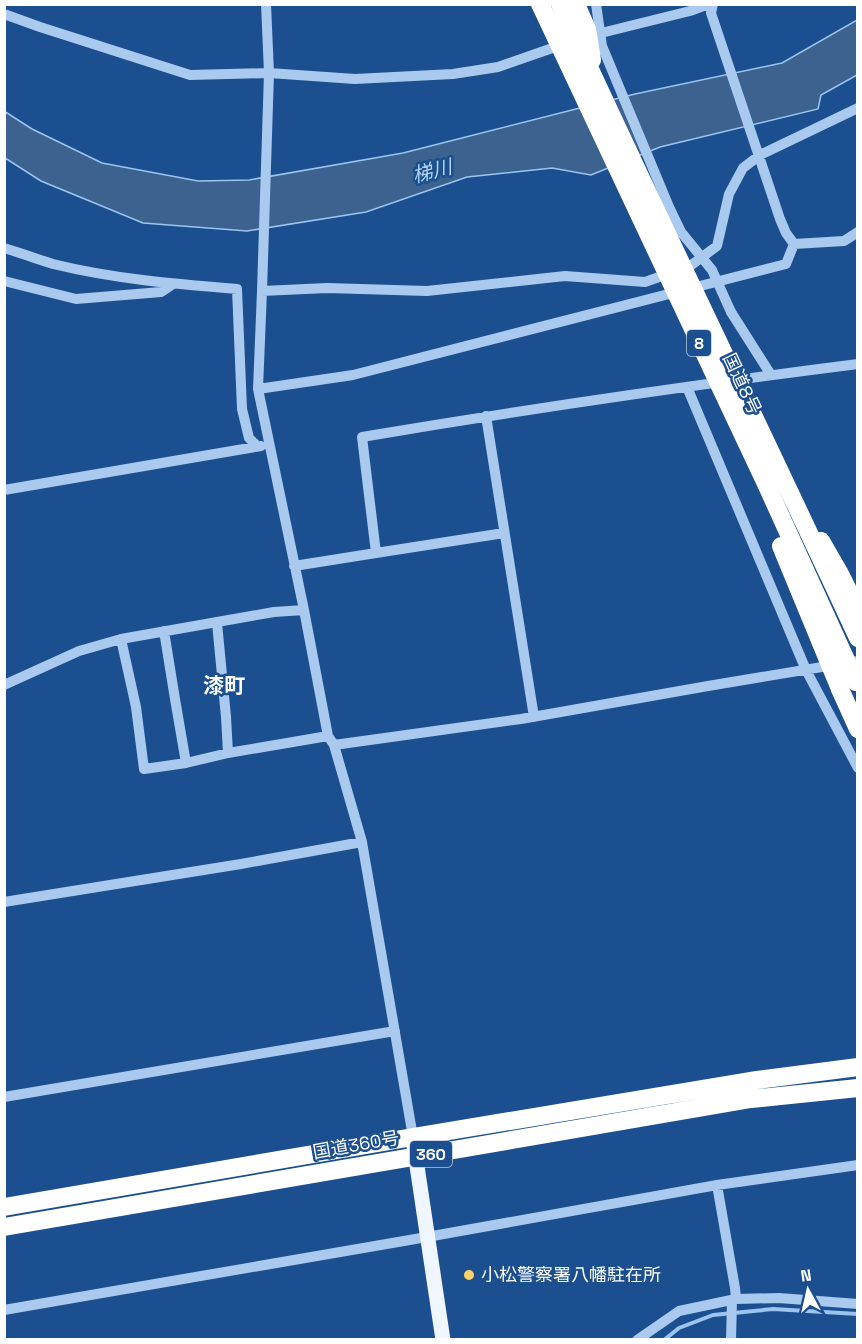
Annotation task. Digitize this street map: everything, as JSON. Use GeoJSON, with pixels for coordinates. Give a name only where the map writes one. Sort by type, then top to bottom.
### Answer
{"type":"FeatureCollection","features":[{"type":"Feature","properties":{"kind":"highway"},"geometry":{"type":"LineString","coordinates":[[530,4],[581,93]]}},
{"type":"Feature","properties":{"kind":"highway","name":"国道8号"},"geometry":{"type":"LineString","coordinates":[[540,4],[766,486],[773,526],[851,685],[858,729]]}},
{"type":"Feature","properties":{"kind":"highway","name":"国道8号"},"geometry":{"type":"LineString","coordinates":[[560,4],[858,638]]}},
{"type":"Feature","properties":{"kind":"highway"},"geometry":{"type":"LineString","coordinates":[[576,4],[587,29],[594,79]]}},
{"type":"Feature","properties":{"kind":"highway"},"geometry":{"type":"LineString","coordinates":[[782,475],[840,574],[858,610]]}},
{"type":"Feature","properties":{"kind":"highway","name":"国道360号"},"geometry":{"type":"LineString","coordinates":[[4,1207],[758,1080],[858,1067]]}},
{"type":"Feature","properties":{"kind":"highway","name":"国道360号"},"geometry":{"type":"LineString","coordinates":[[4,1227],[751,1099],[858,1088]]}},
{"type":"Feature","properties":{"kind":"main road"},"geometry":{"type":"LineString","coordinates":[[413,1137],[443,1340]]}},
{"type":"Feature","properties":{"kind":"street"},"geometry":{"type":"LineString","coordinates":[[266,4],[269,78],[258,389],[331,740],[362,842],[413,1137]]}},
{"type":"Feature","properties":{"kind":"street"},"geometry":{"type":"LineString","coordinates":[[596,4],[602,46],[669,207],[681,232],[712,270],[731,312],[771,375]]}},
{"type":"Feature","properties":{"kind":"street"},"geometry":{"type":"LineString","coordinates":[[4,14],[189,75],[355,79],[453,74],[498,67],[584,37],[711,7],[780,219],[794,244]]}},
{"type":"Feature","properties":{"kind":"street"},"geometry":{"type":"LineString","coordinates":[[262,285],[427,291],[565,276],[645,282],[690,266],[717,246],[729,194],[743,168],[759,152],[858,108]]}},
{"type":"Feature","properties":{"kind":"street"},"geometry":{"type":"LineString","coordinates":[[794,244],[844,241],[858,232]]}},
{"type":"Feature","properties":{"kind":"street"},"geometry":{"type":"LineString","coordinates":[[258,389],[353,375],[786,264],[794,244]]}},
{"type":"Feature","properties":{"kind":"street"},"geometry":{"type":"LineString","coordinates":[[4,248],[53,264],[114,276],[237,289],[242,409],[249,438],[257,446]]}},
{"type":"Feature","properties":{"kind":"street"},"geometry":{"type":"LineString","coordinates":[[4,281],[76,299],[161,292],[174,284]]}},
{"type":"Feature","properties":{"kind":"street"},"geometry":{"type":"LineString","coordinates":[[376,553],[362,437],[486,416],[858,364]]}},
{"type":"Feature","properties":{"kind":"street"},"geometry":{"type":"LineString","coordinates":[[687,387],[806,670],[858,768]]}},
{"type":"Feature","properties":{"kind":"street"},"geometry":{"type":"LineString","coordinates":[[486,416],[534,717]]}},
{"type":"Feature","properties":{"kind":"street"},"geometry":{"type":"LineString","coordinates":[[4,490],[270,444]]}},
{"type":"Feature","properties":{"kind":"street"},"geometry":{"type":"LineString","coordinates":[[294,566],[504,532]]}},
{"type":"Feature","properties":{"kind":"street"},"geometry":{"type":"LineString","coordinates":[[4,685],[79,651],[121,639],[274,612],[304,610]]}},
{"type":"Feature","properties":{"kind":"street"},"geometry":{"type":"LineString","coordinates":[[217,623],[228,753]]}},
{"type":"Feature","properties":{"kind":"street"},"geometry":{"type":"LineString","coordinates":[[164,631],[186,763]]}},
{"type":"Feature","properties":{"kind":"street"},"geometry":{"type":"LineString","coordinates":[[121,639],[136,707],[144,769],[186,763],[228,753],[534,717],[858,661]]}},
{"type":"Feature","properties":{"kind":"street"},"geometry":{"type":"LineString","coordinates":[[4,902],[362,842]]}},
{"type":"Feature","properties":{"kind":"street"},"geometry":{"type":"LineString","coordinates":[[4,1097],[395,1031]]}},
{"type":"Feature","properties":{"kind":"street"},"geometry":{"type":"LineString","coordinates":[[4,1310],[717,1185],[858,1165]]}},
{"type":"Feature","properties":{"kind":"street"},"geometry":{"type":"LineString","coordinates":[[717,1185],[733,1306],[731,1340]]}},
{"type":"Feature","properties":{"kind":"street"},"geometry":{"type":"LineString","coordinates":[[637,1340],[679,1311],[733,1306],[779,1298],[858,1304]]}},
{"type":"Feature","properties":{"kind":"water","name":"梯川"},"geometry":{"type":"Polygon","coordinates":[[[857,20],[857,75],[821,95],[818,109],[660,147],[591,175],[552,168],[467,177],[366,212],[247,231],[143,223],[41,181],[5,158],[4,111],[32,129],[102,163],[198,181],[249,180],[403,153],[635,94],[782,63],[857,20]]]}},
{"type":"Feature","properties":{"kind":"waterway"},"geometry":{"type":"LineString","coordinates":[[664,1340],[679,1328],[713,1315],[773,1309],[858,1314]]}},
{"type":"Feature","properties":{"kind":"place","name":"小松警察署八幡駐在所"},"geometry":{"type":"Point","coordinates":[469,1275]}},
{"type":"Feature","properties":{"kind":"district","name":"漆町"},"geometry":{"type":"Point","coordinates":[224,686]}}]}
